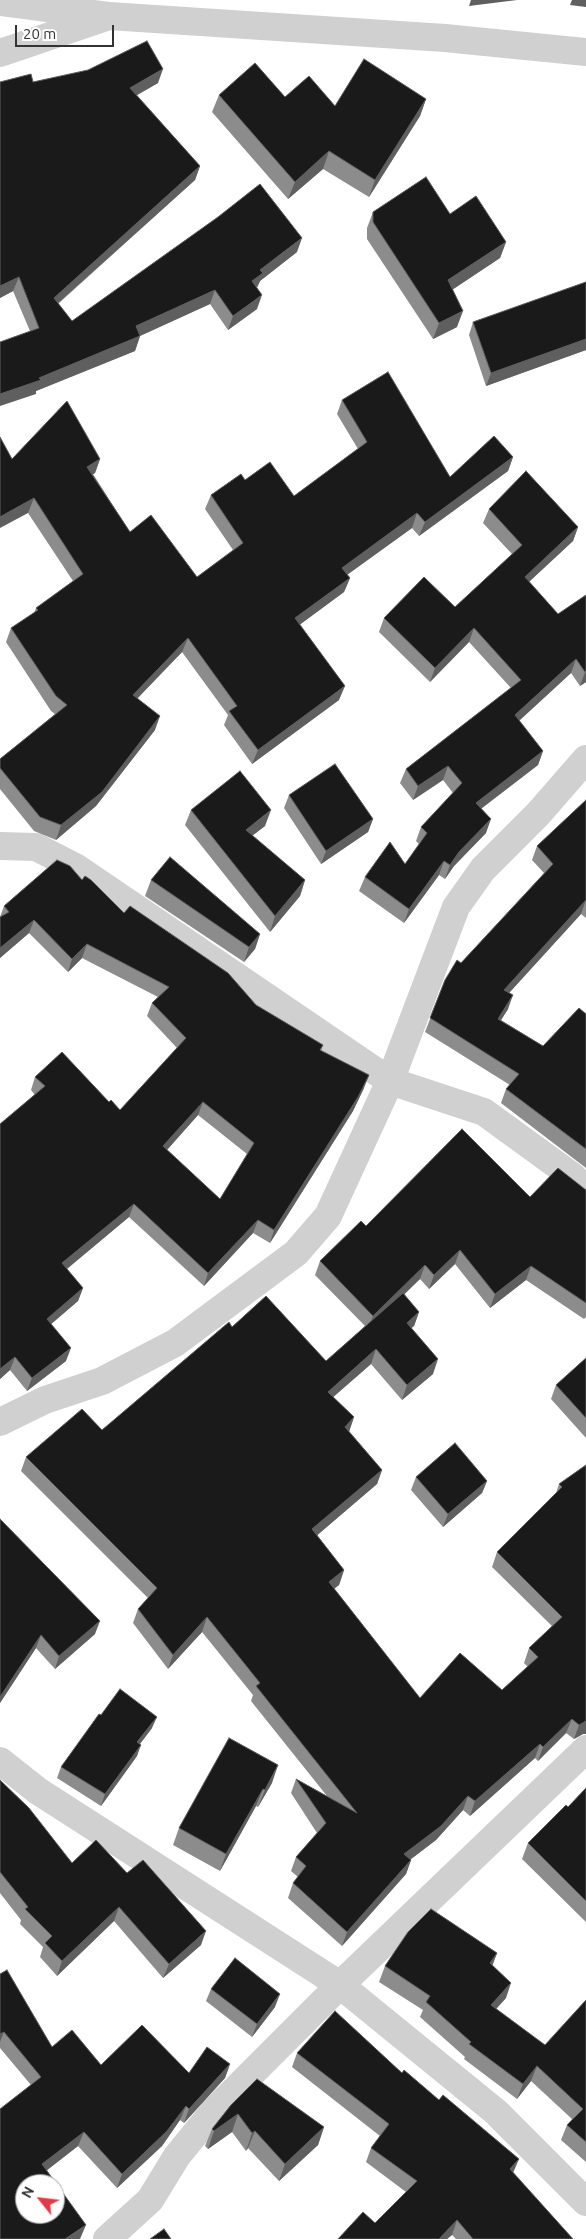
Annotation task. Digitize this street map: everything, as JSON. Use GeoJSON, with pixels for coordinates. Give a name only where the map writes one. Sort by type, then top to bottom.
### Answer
{"type":"FeatureCollection","features":[{"type":"Feature","properties":{"kind":"street"},"geometry":{"type":"LineString","coordinates":[[0,2],[109,16],[445,38],[586,52]]}},
{"type":"Feature","properties":{"kind":"street"},"geometry":{"type":"LineString","coordinates":[[0,53],[109,16]]}},
{"type":"Feature","properties":{"kind":"street"},"geometry":{"type":"LineString","coordinates":[[0,1422],[45,1400],[102,1381],[175,1343],[296,1253],[328,1216],[390,1081],[456,907],[483,869],[538,814],[586,759]]}},
{"type":"Feature","properties":{"kind":"street"},"geometry":{"type":"LineString","coordinates":[[0,846],[36,847],[77,868],[390,1081],[484,1112],[572,1176],[586,1190]]}},
{"type":"Feature","properties":{"kind":"street"},"geometry":{"type":"LineString","coordinates":[[107,2239],[150,2200],[177,2156],[213,2112],[340,1985],[586,1749]]}},
{"type":"Feature","properties":{"kind":"street"},"geometry":{"type":"LineString","coordinates":[[0,1761],[38,1791],[340,1985],[496,2112],[586,2202]]}},
{"type":"Feature","properties":{"kind":"building"},"geometry":{"type":"Polygon","coordinates":[[[147,41],[163,69],[130,88],[200,166],[54,298],[72,321],[218,217],[260,184],[302,238],[260,270],[263,273],[252,281],[262,295],[233,316],[215,290],[136,326],[140,336],[39,378],[41,380],[0,394],[0,342],[39,328],[19,277],[0,286],[0,82],[31,74],[33,82],[88,70],[147,41]]]}},
{"type":"Feature","properties":{"kind":"building"},"geometry":{"type":"Polygon","coordinates":[[[364,59],[426,99],[375,180],[329,151],[295,182],[219,95],[255,63],[285,97],[309,76],[335,106],[364,59]]]}},
{"type":"Feature","properties":{"kind":"building"},"geometry":{"type":"Polygon","coordinates":[[[426,177],[450,214],[476,196],[506,242],[448,280],[463,311],[439,323],[373,222],[373,212],[426,177]]]}},
{"type":"Feature","properties":{"kind":"building"},"geometry":{"type":"Polygon","coordinates":[[[586,282],[586,339],[491,373],[473,322],[586,282]]]}},
{"type":"Feature","properties":{"kind":"building"},"geometry":{"type":"Polygon","coordinates":[[[388,372],[450,477],[494,436],[513,457],[425,522],[417,513],[342,568],[350,578],[295,618],[345,686],[258,750],[229,711],[237,706],[188,638],[133,695],[160,716],[102,792],[61,825],[40,817],[0,768],[0,759],[67,705],[56,696],[11,628],[38,610],[36,608],[83,574],[34,498],[0,517],[0,437],[12,459],[67,401],[100,459],[87,467],[130,532],[151,515],[197,577],[243,543],[211,495],[241,474],[245,480],[270,462],[294,496],[367,442],[342,400],[388,372]]]}},
{"type":"Feature","properties":{"kind":"building"},"geometry":{"type":"Polygon","coordinates":[[[526,471],[578,527],[525,577],[558,614],[586,595],[586,671],[576,659],[515,715],[543,751],[476,803],[491,819],[459,852],[450,865],[444,861],[409,909],[365,877],[390,842],[405,864],[427,833],[421,827],[462,783],[448,766],[418,786],[406,769],[521,680],[474,628],[435,668],[384,618],[424,577],[455,607],[522,545],[489,509],[526,471]]]}},
{"type":"Feature","properties":{"kind":"building"},"geometry":{"type":"Polygon","coordinates":[[[335,764],[373,819],[326,851],[289,795],[335,764]]]}},
{"type":"Feature","properties":{"kind":"building"},"geometry":{"type":"Polygon","coordinates":[[[240,771],[271,810],[246,830],[305,880],[275,916],[191,810],[240,771]]]}},
{"type":"Feature","properties":{"kind":"building"},"geometry":{"type":"Polygon","coordinates":[[[586,800],[586,900],[504,990],[513,995],[498,1019],[543,1046],[579,1008],[586,1014],[586,1149],[506,1089],[519,1074],[430,1018],[445,980],[457,960],[461,963],[553,864],[537,846],[586,800]]]}},
{"type":"Feature","properties":{"kind":"building"},"geometry":{"type":"Polygon","coordinates":[[[170,857],[260,934],[249,947],[151,880],[170,857]]]}},
{"type":"Feature","properties":{"kind":"building"},"geometry":{"type":"Polygon","coordinates":[[[57,860],[70,866],[82,880],[85,876],[91,880],[124,913],[130,906],[228,973],[256,1005],[323,1045],[320,1050],[369,1075],[358,1097],[274,1230],[258,1220],[208,1273],[134,1204],[62,1263],[83,1288],[47,1319],[71,1348],[32,1378],[15,1357],[0,1369],[0,1124],[45,1086],[35,1077],[62,1052],[109,1102],[111,1100],[120,1110],[186,1038],[152,1003],[169,987],[87,944],[72,959],[34,920],[0,948],[0,917],[9,912],[4,906],[57,860]],[[203,1102],[163,1146],[220,1199],[254,1143],[203,1102]]]}},
{"type":"Feature","properties":{"kind":"building"},"geometry":{"type":"Polygon","coordinates":[[[462,1129],[530,1197],[558,1168],[586,1190],[586,1303],[531,1266],[495,1294],[460,1250],[434,1275],[425,1265],[373,1316],[320,1261],[361,1221],[366,1226],[462,1129]]]}},
{"type":"Feature","properties":{"kind":"building"},"geometry":{"type":"Polygon","coordinates":[[[403,1293],[419,1312],[407,1323],[438,1359],[407,1385],[376,1349],[328,1392],[354,1417],[345,1427],[382,1470],[312,1529],[344,1570],[329,1582],[420,1698],[460,1653],[502,1690],[538,1657],[529,1648],[562,1617],[497,1552],[562,1487],[559,1484],[586,1465],[586,1721],[579,1725],[572,1719],[543,1747],[540,1744],[475,1801],[468,1796],[441,1826],[404,1854],[411,1860],[347,1932],[293,1883],[306,1866],[296,1857],[326,1823],[296,1779],[357,1813],[256,1686],[260,1683],[207,1617],[173,1655],[138,1609],[157,1588],[26,1457],[82,1409],[102,1430],[229,1322],[232,1327],[266,1296],[326,1361],[403,1293]]]}},
{"type":"Feature","properties":{"kind":"building"},"geometry":{"type":"Polygon","coordinates":[[[586,1358],[586,1418],[556,1385],[586,1358]]]}},
{"type":"Feature","properties":{"kind":"building"},"geometry":{"type":"Polygon","coordinates":[[[455,1443],[487,1481],[448,1514],[416,1477],[455,1443]]]}},
{"type":"Feature","properties":{"kind":"building"},"geometry":{"type":"Polygon","coordinates":[[[0,1519],[100,1621],[59,1656],[41,1635],[0,1697],[0,1519]]]}},
{"type":"Feature","properties":{"kind":"building"},"geometry":{"type":"Polygon","coordinates":[[[120,1689],[157,1717],[137,1742],[141,1745],[105,1794],[61,1767],[99,1714],[101,1715],[120,1689]]]}},
{"type":"Feature","properties":{"kind":"building"},"geometry":{"type":"Polygon","coordinates":[[[229,1738],[278,1765],[226,1854],[179,1828],[229,1738]]]}},
{"type":"Feature","properties":{"kind":"building"},"geometry":{"type":"Polygon","coordinates":[[[0,1780],[29,1808],[72,1863],[96,1840],[127,1873],[143,1860],[206,1931],[169,1964],[119,1907],[62,1961],[45,1943],[52,1936],[25,1909],[28,1907],[0,1872],[0,1780]]]}},
{"type":"Feature","properties":{"kind":"building"},"geometry":{"type":"Polygon","coordinates":[[[586,1788],[586,1901],[528,1843],[586,1788]]]}},
{"type":"Feature","properties":{"kind":"building"},"geometry":{"type":"Polygon","coordinates":[[[431,1909],[497,1953],[490,1963],[511,1983],[491,2005],[545,2045],[586,2000],[586,2142],[567,2125],[583,2109],[537,2066],[523,2084],[469,2044],[471,2042],[426,2002],[430,1996],[385,1966],[408,1932],[431,1909]]]}},
{"type":"Feature","properties":{"kind":"building"},"geometry":{"type":"Polygon","coordinates":[[[235,1958],[280,1994],[257,2024],[211,1989],[235,1958]]]}},
{"type":"Feature","properties":{"kind":"building"},"geometry":{"type":"Polygon","coordinates":[[[7,1970],[52,2047],[72,2030],[101,2065],[142,2025],[189,2073],[207,2047],[230,2064],[189,2109],[186,2106],[167,2131],[122,2174],[84,2132],[42,2164],[49,2174],[15,2174],[15,2224],[65,2224],[65,2196],[86,2225],[65,2239],[0,2239],[0,2109],[41,2077],[4,2032],[0,2034],[0,1974],[7,1970]]]}},
{"type":"Feature","properties":{"kind":"building"},"geometry":{"type":"Polygon","coordinates":[[[335,2011],[402,2073],[404,2070],[439,2100],[443,2095],[519,2159],[510,2169],[573,2239],[473,2239],[457,2220],[439,2239],[338,2239],[363,2212],[375,2223],[417,2181],[371,2148],[389,2124],[297,2053],[335,2011]]]}},
{"type":"Feature","properties":{"kind":"building"},"geometry":{"type":"Polygon","coordinates":[[[257,2079],[324,2127],[285,2164],[255,2131],[252,2133],[238,2114],[214,2131],[212,2129],[231,2105],[257,2079]]]}},
{"type":"Feature","properties":{"kind":"building"},"geometry":{"type":"Polygon","coordinates":[[[164,2229],[171,2239],[150,2239],[164,2229]]]}}]}
